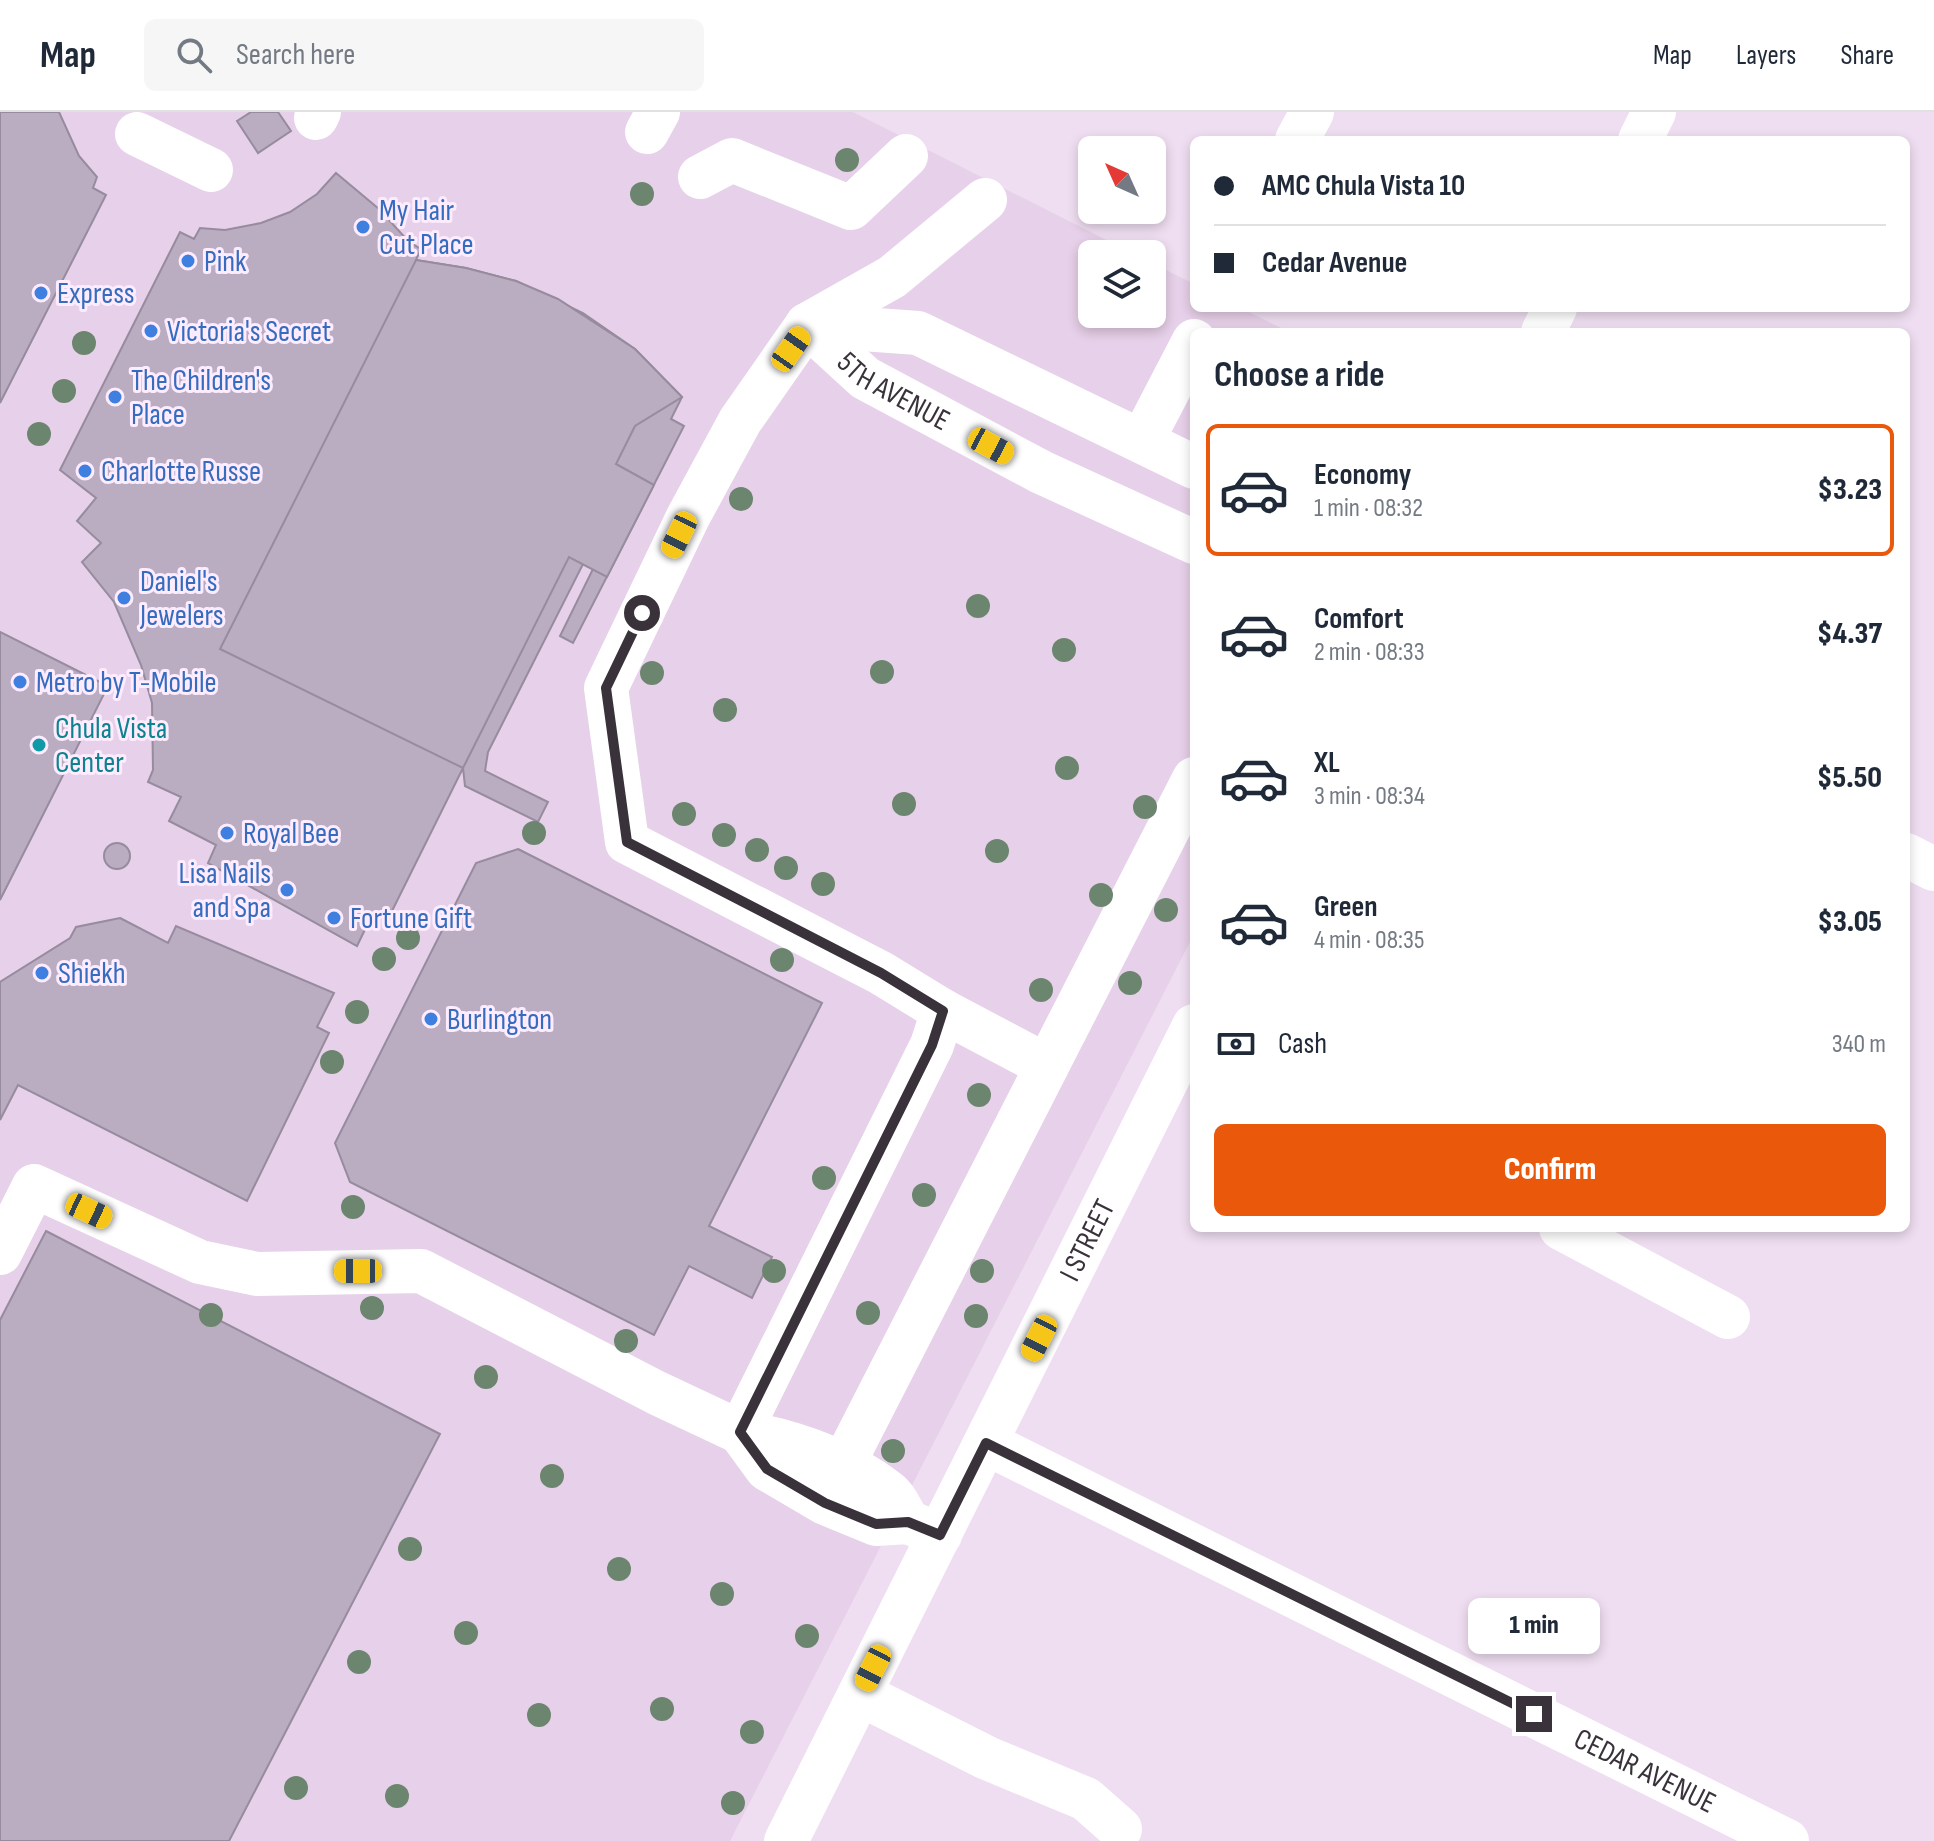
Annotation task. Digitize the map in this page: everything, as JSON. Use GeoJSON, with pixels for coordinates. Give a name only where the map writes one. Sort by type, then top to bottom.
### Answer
{"type":"FeatureCollection","features":[{"type":"Feature","properties":{"kind":"street"},"geometry":{"type":"LineString","coordinates":[[1299,136],[1312,112]]}},
{"type":"Feature","properties":{"kind":"street"},"geometry":{"type":"LineString","coordinates":[[1642,136],[1654,112]]}},
{"type":"Feature","properties":{"kind":"street"},"geometry":{"type":"LineString","coordinates":[[137,134],[211,170]]}},
{"type":"Feature","properties":{"kind":"street"},"geometry":{"type":"LineString","coordinates":[[700,177],[732,160],[851,208],[906,156]]}},
{"type":"Feature","properties":{"kind":"street"},"geometry":{"type":"LineString","coordinates":[[985,200],[892,277],[807,325],[740,421],[688,517],[606,688],[627,842],[881,973],[943,1011],[1047,1066]]}},
{"type":"Feature","properties":{"kind":"street","name":"5TH AVENUE"},"geometry":{"type":"LineString","coordinates":[[807,325],[918,333],[1190,465]]}},
{"type":"Feature","properties":{"kind":"street","name":"5TH AVENUE"},"geometry":{"type":"LineString","coordinates":[[807,325],[865,378],[1041,472],[1190,540]]}},
{"type":"Feature","properties":{"kind":"street"},"geometry":{"type":"LineString","coordinates":[[1142,441],[1190,349]]}},
{"type":"Feature","properties":{"kind":"street"},"geometry":{"type":"LineString","coordinates":[[843,1465],[1190,787]]}},
{"type":"Feature","properties":{"kind":"street"},"geometry":{"type":"LineString","coordinates":[[1910,857],[1934,869]]}},
{"type":"Feature","properties":{"kind":"street"},"geometry":{"type":"LineString","coordinates":[[740,1432],[932,1045],[943,1011]]}},
{"type":"Feature","properties":{"kind":"street","name":"I STREET"},"geometry":{"type":"LineString","coordinates":[[786,1841],[860,1694],[924,1528],[986,1443],[1190,1038]]}},
{"type":"Feature","properties":{"kind":"street"},"geometry":{"type":"LineString","coordinates":[[0,1253],[34,1186],[200,1262],[257,1274],[421,1271],[657,1393],[740,1432],[786,1440],[843,1465],[889,1492],[924,1528]]}},
{"type":"Feature","properties":{"kind":"street"},"geometry":{"type":"LineString","coordinates":[[1569,1232],[1728,1317]]}},
{"type":"Feature","properties":{"kind":"street"},"geometry":{"type":"LineString","coordinates":[[740,1432],[767,1469],[825,1503],[876,1524],[924,1528]]}},
{"type":"Feature","properties":{"kind":"street","name":"CEDAR AVENUE"},"geometry":{"type":"LineString","coordinates":[[986,1443],[1787,1841]]}},
{"type":"Feature","properties":{"kind":"street"},"geometry":{"type":"LineString","coordinates":[[860,1694],[987,1758],[1086,1799],[1120,1829]]}},
{"type":"Feature","properties":{"kind":"shaded area","name":"Chula Vista Center"},"geometry":{"type":"Polygon","coordinates":[[[0,112],[853,112],[1106,240],[1078,240],[1078,328],[1166,328],[1166,270],[1190,282],[1190,312],[1249,312],[1281,328],[1190,328],[1190,942],[730,1841],[0,1841],[0,112]]]}},
{"type":"Feature","properties":{"kind":"building"},"geometry":{"type":"Polygon","coordinates":[[[0,112],[59,112],[79,156],[97,177],[93,188],[106,195],[0,403],[0,112]]]}},
{"type":"Feature","properties":{"kind":"building"},"geometry":{"type":"Polygon","coordinates":[[[251,112],[278,112],[291,131],[258,153],[237,121],[251,112]]]}},
{"type":"Feature","properties":{"kind":"building"},"geometry":{"type":"Polygon","coordinates":[[[336,173],[379,209],[409,242],[421,249],[416,260],[466,268],[516,281],[583,313],[635,349],[682,397],[671,419],[684,426],[573,643],[560,636],[593,569],[583,564],[488,752],[485,771],[548,802],[538,822],[465,786],[463,768],[387,921],[373,913],[357,946],[208,863],[216,845],[169,821],[181,797],[148,782],[153,770],[152,703],[141,665],[114,602],[82,562],[101,543],[77,521],[96,498],[60,470],[180,232],[194,239],[200,228],[225,230],[261,223],[290,212],[317,194],[336,173]]]}},
{"type":"Feature","properties":{"kind":"building"},"geometry":{"type":"Polygon","coordinates":[[[416,260],[466,268],[516,281],[558,299],[635,349],[682,397],[635,426],[616,464],[654,485],[607,577],[569,557],[463,768],[220,649],[416,260]]]}},
{"type":"Feature","properties":{"kind":"building","name":"Chula Vista Center"},"geometry":{"type":"Polygon","coordinates":[[[0,632],[108,686],[0,900],[0,632]]]}},
{"type":"Feature","properties":{"kind":"building"},"geometry":{"type":"Polygon","coordinates":[[[117,843],[126,847],[130,856],[126,865],[117,869],[108,865],[104,856],[108,847],[117,843]]]}},
{"type":"Feature","properties":{"kind":"building"},"geometry":{"type":"Polygon","coordinates":[[[518,849],[822,1003],[709,1226],[772,1257],[752,1298],[689,1266],[654,1335],[350,1182],[335,1143],[476,863],[518,849]]]}},
{"type":"Feature","properties":{"kind":"building"},"geometry":{"type":"Polygon","coordinates":[[[120,918],[168,943],[176,926],[334,993],[317,1027],[329,1033],[247,1201],[18,1085],[0,1120],[0,982],[70,938],[76,927],[120,918]]]}},
{"type":"Feature","properties":{"kind":"building"},"geometry":{"type":"Polygon","coordinates":[[[46,1231],[440,1434],[229,1841],[0,1841],[0,1320],[46,1231]]]}},
{"type":"Feature","properties":{"kind":"place","name":"My Hair Cut Place"},"geometry":{"type":"Point","coordinates":[363,227]}},
{"type":"Feature","properties":{"kind":"place","name":"Pink"},"geometry":{"type":"Point","coordinates":[188,261]}},
{"type":"Feature","properties":{"kind":"place","name":"Express"},"geometry":{"type":"Point","coordinates":[41,293]}},
{"type":"Feature","properties":{"kind":"place","name":"Victoria's Secret"},"geometry":{"type":"Point","coordinates":[151,331]}},
{"type":"Feature","properties":{"kind":"place","name":"The Children's Place"},"geometry":{"type":"Point","coordinates":[115,397]}},
{"type":"Feature","properties":{"kind":"place","name":"Charlotte Russe"},"geometry":{"type":"Point","coordinates":[85,471]}},
{"type":"Feature","properties":{"kind":"place","name":"Daniel's Jewelers"},"geometry":{"type":"Point","coordinates":[124,598]}},
{"type":"Feature","properties":{"kind":"place","name":"Metro by T-Mobile"},"geometry":{"type":"Point","coordinates":[20,682]}},
{"type":"Feature","properties":{"kind":"place","name":"Chula Vista Center"},"geometry":{"type":"Point","coordinates":[39,745]}},
{"type":"Feature","properties":{"kind":"place","name":"Royal Bee"},"geometry":{"type":"Point","coordinates":[227,833]}},
{"type":"Feature","properties":{"kind":"place","name":"Lisa Nails and Spa"},"geometry":{"type":"Point","coordinates":[287,890]}},
{"type":"Feature","properties":{"kind":"place","name":"Fortune Gift"},"geometry":{"type":"Point","coordinates":[334,918]}},
{"type":"Feature","properties":{"kind":"place","name":"Shiekh"},"geometry":{"type":"Point","coordinates":[42,973]}},
{"type":"Feature","properties":{"kind":"place","name":"Burlington"},"geometry":{"type":"Point","coordinates":[431,1019]}},
{"type":"Feature","properties":{"kind":"route"},"geometry":{"type":"LineString","coordinates":[[642,613],[606,688],[627,842],[881,973],[943,1011],[932,1045],[740,1432],[767,1469],[825,1503],[876,1524],[908,1522],[940,1535],[986,1443],[1534,1714]]}}]}
